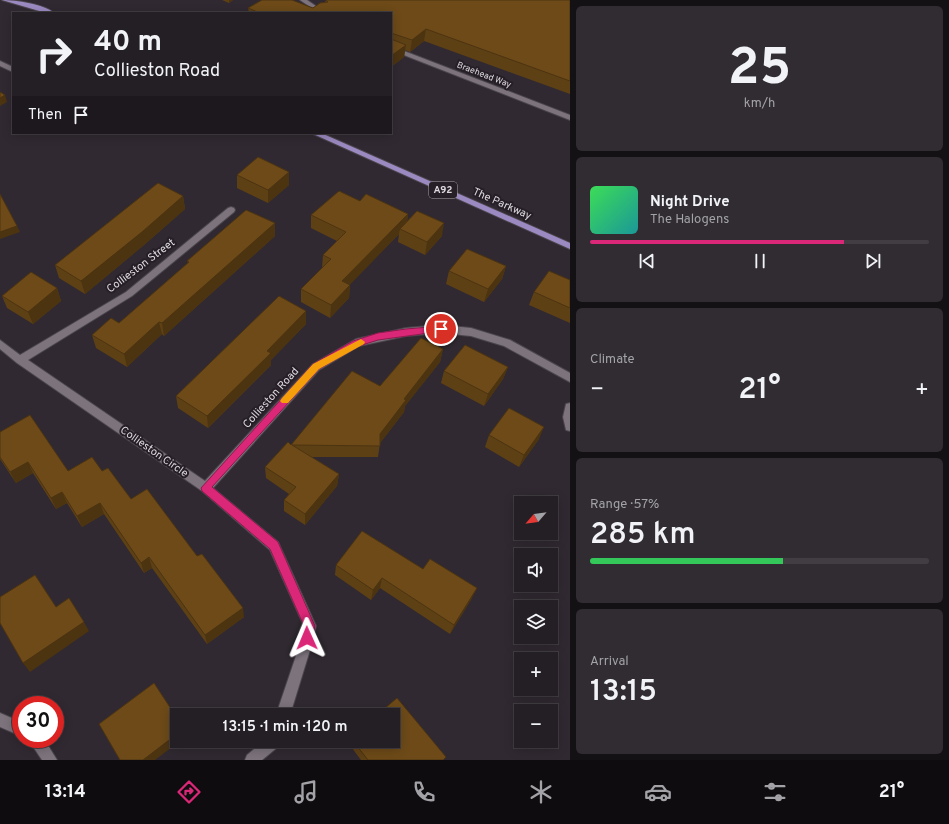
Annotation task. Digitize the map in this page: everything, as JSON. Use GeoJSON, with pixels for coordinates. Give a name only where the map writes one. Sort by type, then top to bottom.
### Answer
{"type":"FeatureCollection","features":[{"type":"Feature","properties":{"kind":"main road"},"geometry":{"type":"LineString","coordinates":[[5,0],[49,12]]}},
{"type":"Feature","properties":{"kind":"main road"},"geometry":{"type":"LineString","coordinates":[[31,0],[42,9]]}},
{"type":"Feature","properties":{"kind":"main road","name":"The Parkway"},"geometry":{"type":"LineString","coordinates":[[317,134],[570,246]]}},
{"type":"Feature","properties":{"kind":"street"},"geometry":{"type":"LineString","coordinates":[[303,0],[321,12]]}},
{"type":"Feature","properties":{"kind":"street","name":"Braehead Way"},"geometry":{"type":"LineString","coordinates":[[392,48],[570,118]]}},
{"type":"Feature","properties":{"kind":"street"},"geometry":{"type":"LineString","coordinates":[[0,63],[12,69]]}},
{"type":"Feature","properties":{"kind":"street","name":"Collieston Street"},"geometry":{"type":"LineString","coordinates":[[20,360],[129,294],[231,210]]}},
{"type":"Feature","properties":{"kind":"street","name":"Collieston Road"},"geometry":{"type":"LineString","coordinates":[[206,488],[316,366],[356,343],[378,336],[441,329],[471,332],[507,343],[570,378]]}},
{"type":"Feature","properties":{"kind":"street","name":"Collieston Circle"},"geometry":{"type":"LineString","coordinates":[[0,344],[20,360],[206,488],[274,546],[310,626],[286,708]]}},
{"type":"Feature","properties":{"kind":"street"},"geometry":{"type":"LineString","coordinates":[[570,407],[568,411],[568,422],[570,427]]}},
{"type":"Feature","properties":{"kind":"street"},"geometry":{"type":"LineString","coordinates":[[0,720],[12,725]]}},
{"type":"Feature","properties":{"kind":"street"},"geometry":{"type":"LineString","coordinates":[[42,748],[50,760]]}},
{"type":"Feature","properties":{"kind":"street"},"geometry":{"type":"LineString","coordinates":[[252,760],[266,748]]}},
{"type":"Feature","properties":{"kind":"building"},"geometry":{"type":"Polygon","coordinates":[[[262,0],[292,0],[313,8],[320,3],[328,2],[326,0],[570,0],[570,81],[426,29],[412,40],[392,33],[392,12],[258,12],[248,8],[262,0]]]}},
{"type":"Feature","properties":{"kind":"building"},"geometry":{"type":"Polygon","coordinates":[[[392,39],[406,45],[392,55],[392,39]]]}},
{"type":"Feature","properties":{"kind":"building"},"geometry":{"type":"Polygon","coordinates":[[[0,92],[5,95],[0,98],[0,92]]]}},
{"type":"Feature","properties":{"kind":"building"},"geometry":{"type":"Polygon","coordinates":[[[258,157],[289,172],[268,190],[237,175],[258,157]]]}},
{"type":"Feature","properties":{"kind":"building"},"geometry":{"type":"Polygon","coordinates":[[[158,183],[183,196],[142,232],[81,281],[55,265],[158,183]]]}},
{"type":"Feature","properties":{"kind":"building"},"geometry":{"type":"Polygon","coordinates":[[[339,191],[360,201],[366,194],[408,214],[342,281],[350,285],[331,305],[301,289],[331,259],[323,255],[346,232],[311,215],[339,191]]]}},
{"type":"Feature","properties":{"kind":"building"},"geometry":{"type":"Polygon","coordinates":[[[0,194],[17,226],[0,232],[0,194]]]}},
{"type":"Feature","properties":{"kind":"building"},"geometry":{"type":"Polygon","coordinates":[[[246,210],[275,223],[162,323],[159,322],[124,354],[92,335],[111,318],[119,323],[246,210]]]}},
{"type":"Feature","properties":{"kind":"building"},"geometry":{"type":"Polygon","coordinates":[[[417,211],[444,223],[427,242],[400,229],[417,211]]]}},
{"type":"Feature","properties":{"kind":"building"},"geometry":{"type":"Polygon","coordinates":[[[467,249],[506,266],[488,289],[449,271],[467,249]]]}},
{"type":"Feature","properties":{"kind":"building"},"geometry":{"type":"Polygon","coordinates":[[[549,271],[570,280],[570,308],[534,292],[549,271]]]}},
{"type":"Feature","properties":{"kind":"building"},"geometry":{"type":"Polygon","coordinates":[[[31,272],[57,288],[28,312],[2,296],[31,272]]]}},
{"type":"Feature","properties":{"kind":"building"},"geometry":{"type":"Polygon","coordinates":[[[279,296],[306,311],[267,351],[271,353],[207,416],[176,396],[279,296]]]}},
{"type":"Feature","properties":{"kind":"building"},"geometry":{"type":"Polygon","coordinates":[[[421,338],[443,349],[404,399],[406,400],[380,434],[380,446],[292,445],[339,474],[305,514],[284,500],[296,487],[265,467],[288,442],[291,445],[352,371],[380,386],[421,338]]]}},
{"type":"Feature","properties":{"kind":"building"},"geometry":{"type":"Polygon","coordinates":[[[465,345],[508,367],[488,394],[444,371],[465,345]]]}},
{"type":"Feature","properties":{"kind":"building"},"geometry":{"type":"Polygon","coordinates":[[[509,408],[544,427],[524,455],[489,435],[509,408]]]}},
{"type":"Feature","properties":{"kind":"building"},"geometry":{"type":"Polygon","coordinates":[[[30,415],[68,471],[92,457],[102,471],[108,468],[131,499],[147,489],[197,556],[202,554],[243,608],[205,635],[149,557],[141,563],[100,503],[77,516],[62,492],[51,498],[28,462],[10,472],[0,457],[0,432],[30,415]]]}},
{"type":"Feature","properties":{"kind":"building"},"geometry":{"type":"Polygon","coordinates":[[[362,531],[423,569],[430,559],[477,588],[454,625],[382,578],[373,590],[336,565],[362,531]]]}},
{"type":"Feature","properties":{"kind":"building"},"geometry":{"type":"Polygon","coordinates":[[[35,575],[56,607],[69,598],[84,622],[23,663],[0,623],[0,597],[35,575]]]}},
{"type":"Feature","properties":{"kind":"building"},"geometry":{"type":"Polygon","coordinates":[[[154,683],[170,708],[170,739],[143,760],[120,760],[99,724],[154,683]]]}},
{"type":"Feature","properties":{"kind":"building"},"geometry":{"type":"Polygon","coordinates":[[[397,698],[446,757],[443,760],[368,760],[359,748],[400,748],[400,708],[385,708],[397,698]]]}},
{"type":"Feature","properties":{"kind":"slow traffic"},"geometry":{"type":"LineString","coordinates":[[285,401],[316,366],[356,343],[361,342]]}},
{"type":"Feature","properties":{"kind":"route"},"geometry":{"type":"LineString","coordinates":[[307,638],[310,626],[274,546],[206,488],[316,366],[356,343],[378,336],[441,329]]}}]}
